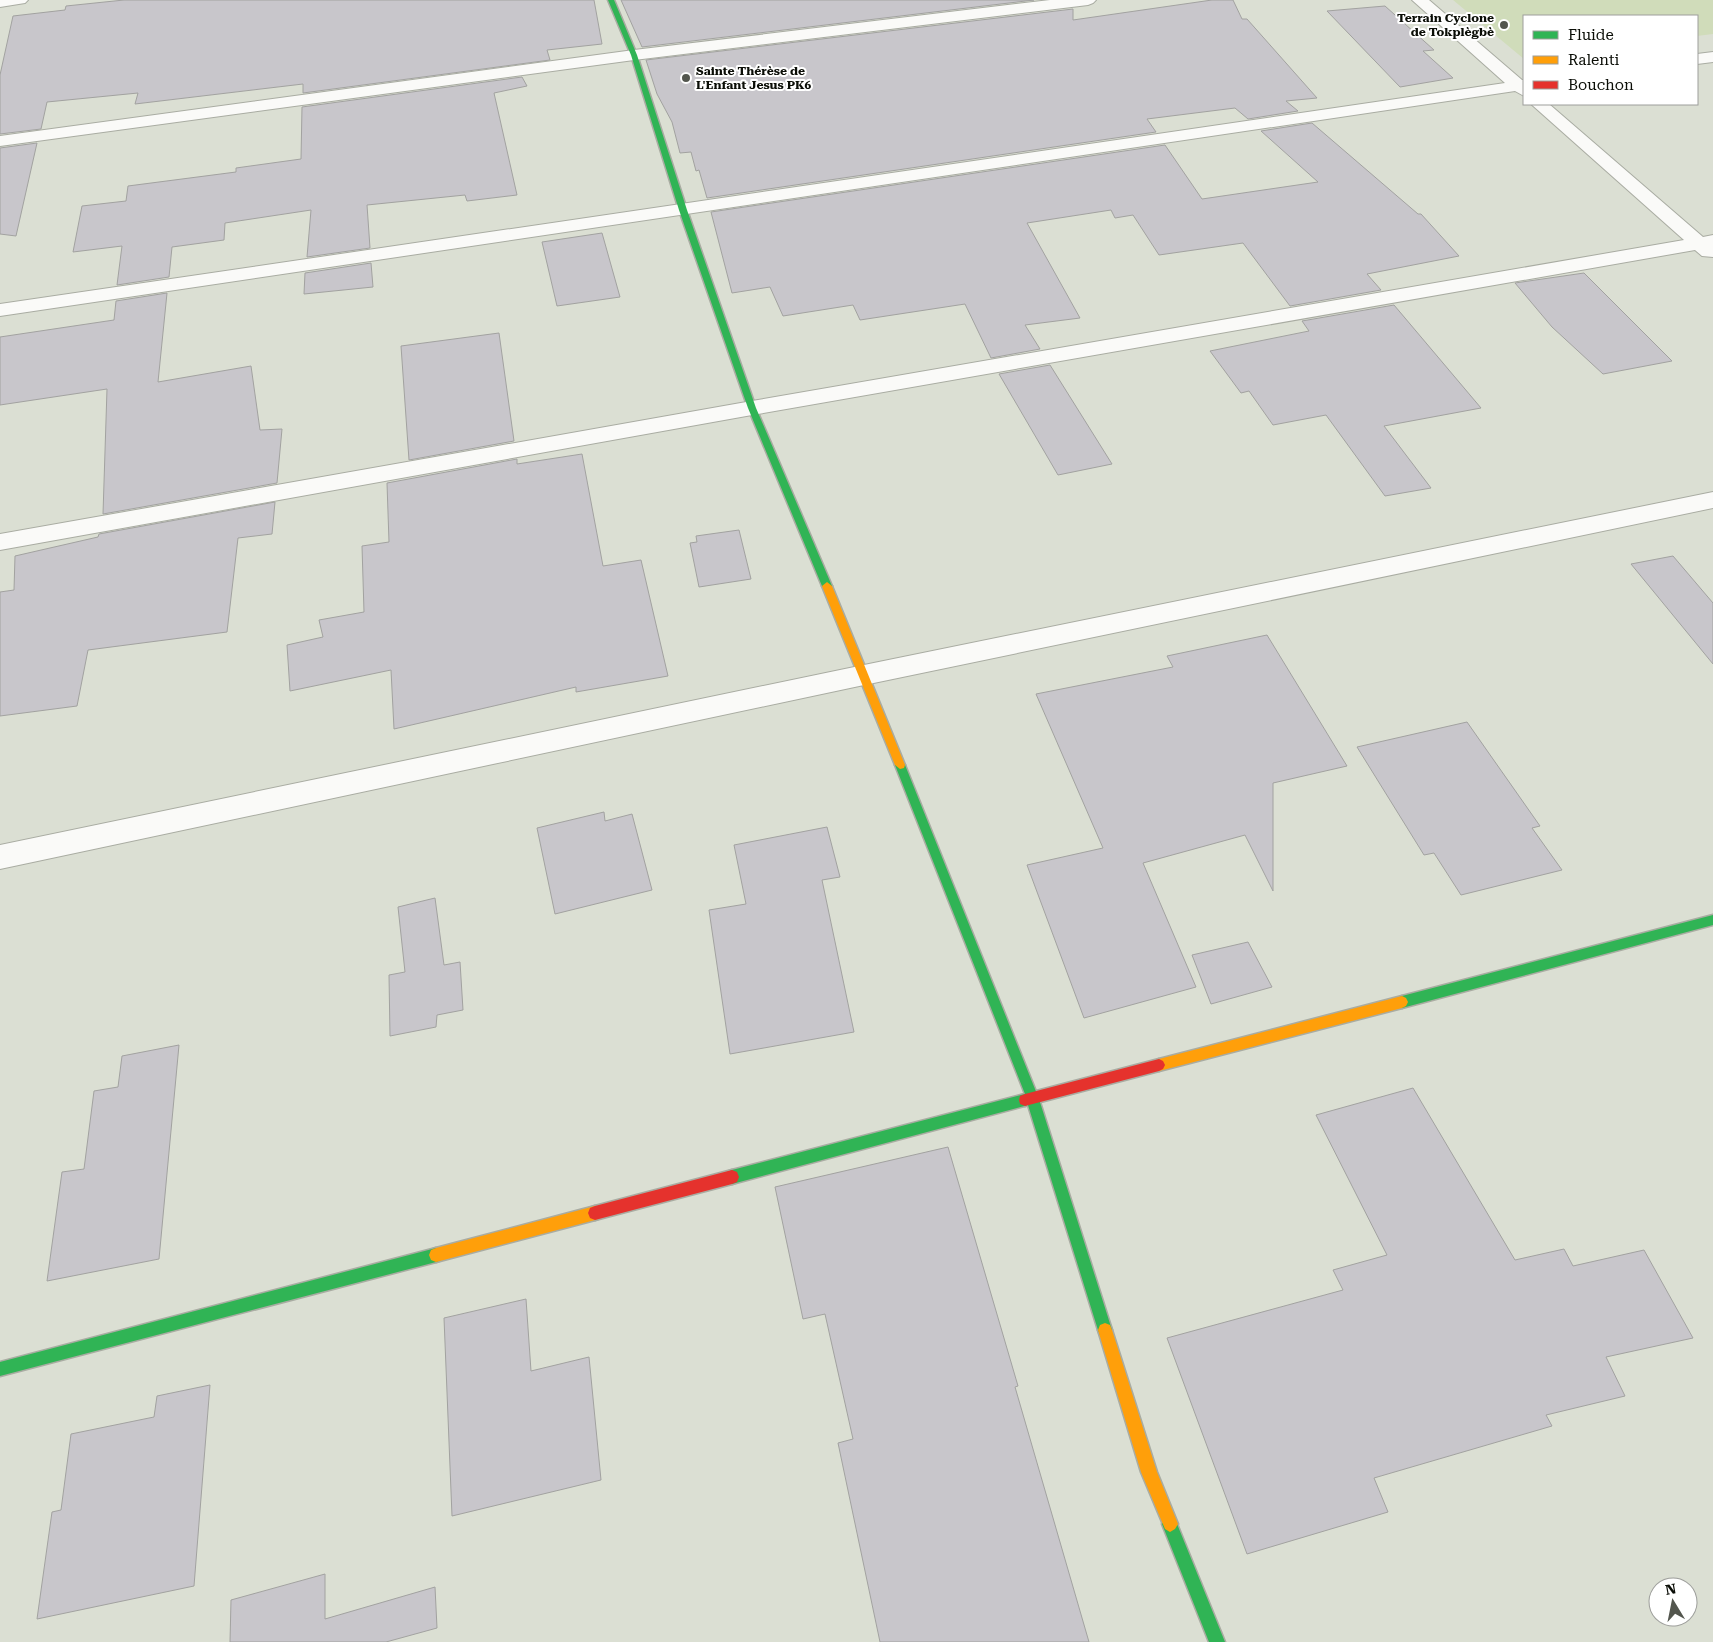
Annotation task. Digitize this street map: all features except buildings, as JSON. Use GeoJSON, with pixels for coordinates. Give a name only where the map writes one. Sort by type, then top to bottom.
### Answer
{"type":"FeatureCollection","features":[{"type":"Feature","properties":{"kind":"street"},"geometry":{"type":"LineString","coordinates":[[0,2],[20,0]]}},
{"type":"Feature","properties":{"kind":"street"},"geometry":{"type":"LineString","coordinates":[[611,0],[634,55],[683,210],[752,408],[864,675],[1034,1099],[1149,1472],[1217,1642]]}},
{"type":"Feature","properties":{"kind":"street"},"geometry":{"type":"LineString","coordinates":[[0,141],[634,55],[1088,0]]}},
{"type":"Feature","properties":{"kind":"street"},"geometry":{"type":"LineString","coordinates":[[1420,0],[1522,88]]}},
{"type":"Feature","properties":{"kind":"street"},"geometry":{"type":"LineString","coordinates":[[1698,60],[1713,57]]}},
{"type":"Feature","properties":{"kind":"street"},"geometry":{"type":"LineString","coordinates":[[0,310],[1522,88]]}},
{"type":"Feature","properties":{"kind":"street"},"geometry":{"type":"LineString","coordinates":[[1539,105],[1708,247]]}},
{"type":"Feature","properties":{"kind":"street"},"geometry":{"type":"LineString","coordinates":[[0,542],[752,408],[1708,247]]}},
{"type":"Feature","properties":{"kind":"street"},"geometry":{"type":"LineString","coordinates":[[0,857],[864,675],[1713,500]]}},
{"type":"Feature","properties":{"kind":"street"},"geometry":{"type":"LineString","coordinates":[[0,1369],[1713,920]]}},
{"type":"Feature","properties":{"kind":"green space","name":"Terrain Cyclone de Tokplègbè"},"geometry":{"type":"Polygon","coordinates":[[[1453,0],[1713,0],[1713,34],[1698,36],[1698,15],[1523,15],[1523,58],[1453,0]]]}},
{"type":"Feature","properties":{"kind":"traffic: fast"},"geometry":{"type":"LineString","coordinates":[[611,0],[634,55],[683,210],[752,408],[827,586]]}},
{"type":"Feature","properties":{"kind":"traffic: fast"},"geometry":{"type":"LineString","coordinates":[[900,765],[1033,1099],[1105,1330]]}},
{"type":"Feature","properties":{"kind":"traffic: fast"},"geometry":{"type":"LineString","coordinates":[[1402,1002],[1713,920]]}},
{"type":"Feature","properties":{"kind":"traffic: fast"},"geometry":{"type":"LineString","coordinates":[[732,1177],[1025,1100]]}},
{"type":"Feature","properties":{"kind":"traffic: fast"},"geometry":{"type":"LineString","coordinates":[[0,1369],[436,1255]]}},
{"type":"Feature","properties":{"kind":"traffic: fast"},"geometry":{"type":"LineString","coordinates":[[1170,1524],[1217,1642]]}},
{"type":"Feature","properties":{"kind":"traffic: slow"},"geometry":{"type":"LineString","coordinates":[[827,586],[900,765]]}},
{"type":"Feature","properties":{"kind":"traffic: slow"},"geometry":{"type":"LineString","coordinates":[[1159,1065],[1402,1002]]}},
{"type":"Feature","properties":{"kind":"traffic: slow"},"geometry":{"type":"LineString","coordinates":[[436,1255],[595,1213]]}},
{"type":"Feature","properties":{"kind":"traffic: slow"},"geometry":{"type":"LineString","coordinates":[[1105,1330],[1149,1472],[1170,1524]]}},
{"type":"Feature","properties":{"kind":"traffic: jam"},"geometry":{"type":"LineString","coordinates":[[1025,1100],[1159,1065]]}},
{"type":"Feature","properties":{"kind":"traffic: jam"},"geometry":{"type":"LineString","coordinates":[[595,1213],[732,1177]]}},
{"type":"Feature","properties":{"kind":"place","name":"Terrain Cyclone de Tokplègbè"},"geometry":{"type":"Point","coordinates":[1504,25]}},
{"type":"Feature","properties":{"kind":"place","name":"Sainte Thérèse de L'Enfant Jesus PK6"},"geometry":{"type":"Point","coordinates":[686,78]}}]}
